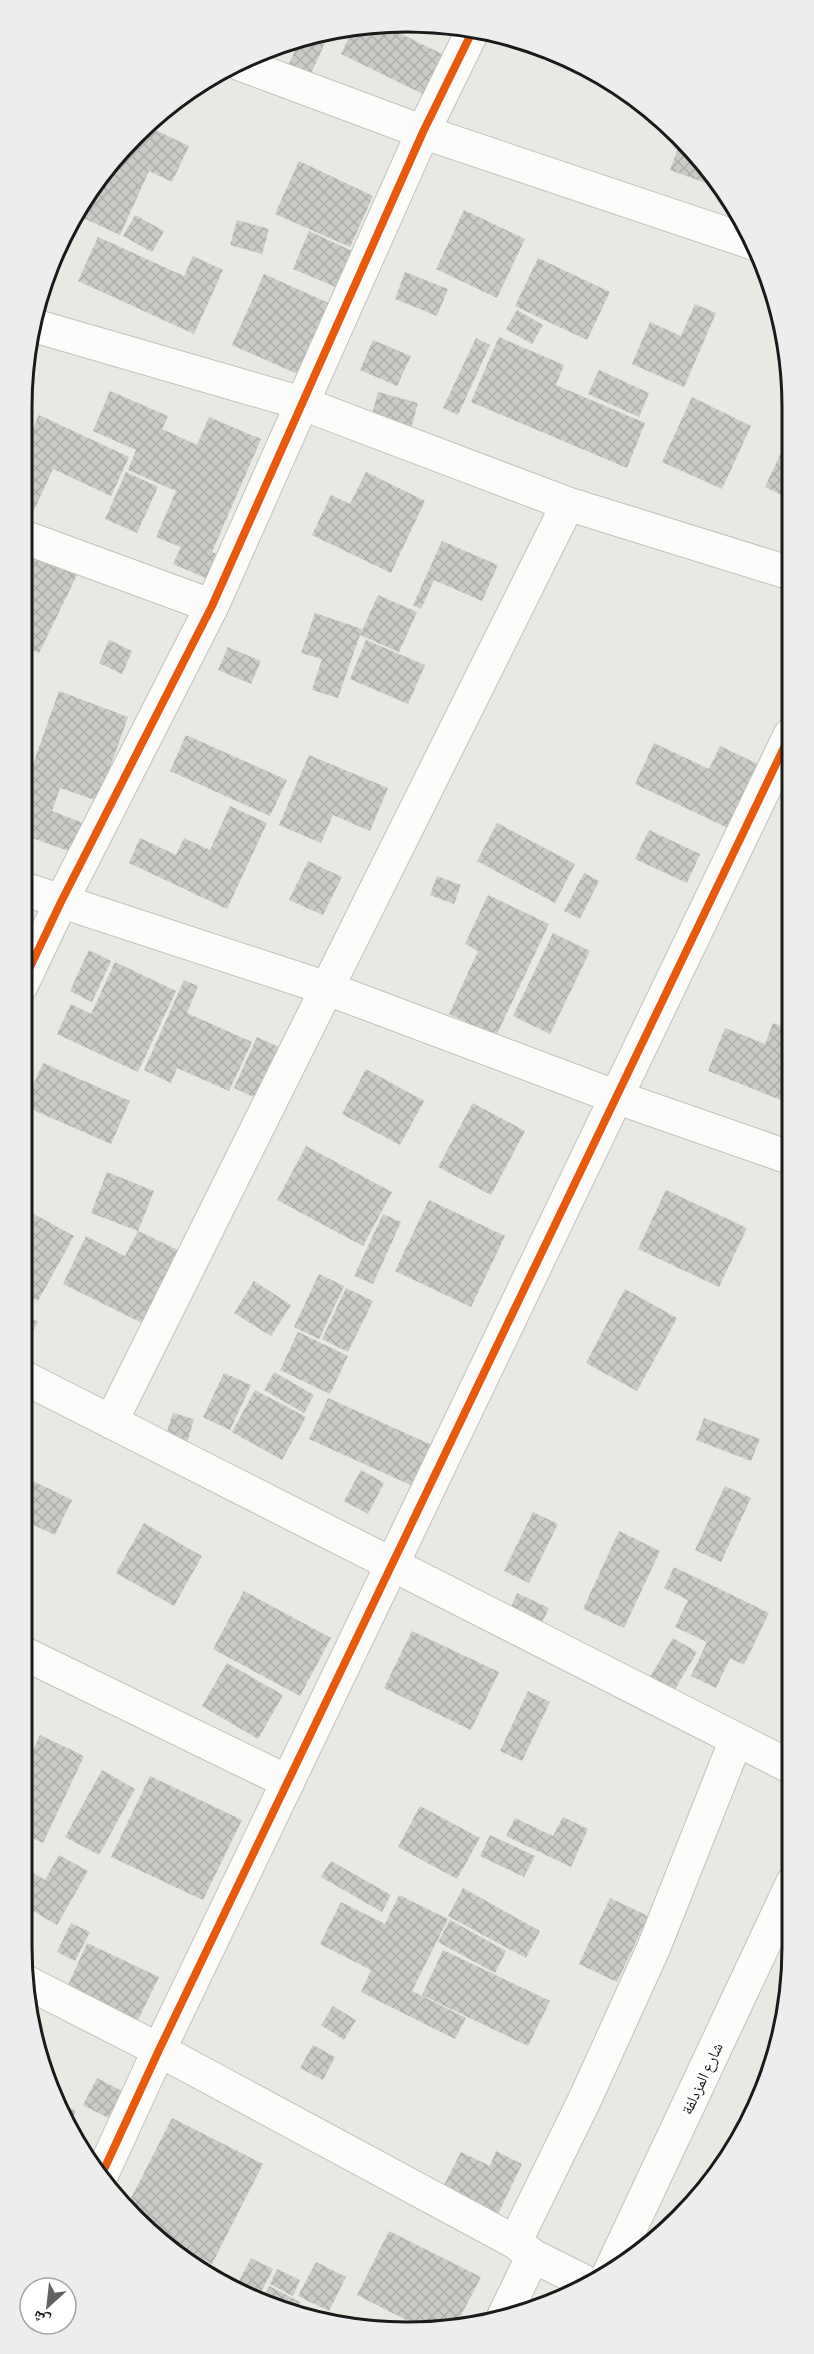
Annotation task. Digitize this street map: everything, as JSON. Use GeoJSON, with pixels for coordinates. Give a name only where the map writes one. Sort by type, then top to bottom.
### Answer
{"type":"FeatureCollection","features":[{"type":"Feature","properties":{"kind":"street"},"geometry":{"type":"LineString","coordinates":[[32,963],[212,606],[423,132],[469,37]]}},
{"type":"Feature","properties":{"kind":"street"},"geometry":{"type":"LineString","coordinates":[[248,67],[423,132],[743,240]]}},
{"type":"Feature","properties":{"kind":"street"},"geometry":{"type":"LineString","coordinates":[[40,327],[301,403],[568,504],[782,571]]}},
{"type":"Feature","properties":{"kind":"street"},"geometry":{"type":"LineString","coordinates":[[111,1422],[568,504]]}},
{"type":"Feature","properties":{"kind":"street"},"geometry":{"type":"LineString","coordinates":[[32,540],[212,606]]}},
{"type":"Feature","properties":{"kind":"street"},"geometry":{"type":"LineString","coordinates":[[104,2169],[159,2050],[782,752]]}},
{"type":"Feature","properties":{"kind":"street"},"geometry":{"type":"LineString","coordinates":[[32,892],[326,988],[616,1097],[782,1155]]}},
{"type":"Feature","properties":{"kind":"street"},"geometry":{"type":"LineString","coordinates":[[32,1382],[782,1763]]}},
{"type":"Feature","properties":{"kind":"street"},"geometry":{"type":"LineString","coordinates":[[32,1658],[288,1782]]}},
{"type":"Feature","properties":{"kind":"street"},"geometry":{"type":"LineString","coordinates":[[505,2310],[524,2249],[585,2099],[654,1947],[736,1740]]}},
{"type":"Feature","properties":{"kind":"street","name":"شارع المزدلفة"},"geometry":{"type":"LineString","coordinates":[[616,2259],[782,1905]]}},
{"type":"Feature","properties":{"kind":"street"},"geometry":{"type":"LineString","coordinates":[[34,1986],[159,2050],[581,2280]]}},
{"type":"Feature","properties":{"kind":"building"},"geometry":{"type":"Polygon","coordinates":[[[397,32],[446,56],[427,96],[341,54],[349,36],[397,32]]]}},
{"type":"Feature","properties":{"kind":"building"},"geometry":{"type":"Polygon","coordinates":[[[326,41],[305,87],[283,77],[296,48],[326,41]]]}},
{"type":"Feature","properties":{"kind":"building"},"geometry":{"type":"Polygon","coordinates":[[[154,129],[189,146],[172,182],[149,171],[120,235],[83,218],[109,178],[154,129]]]}},
{"type":"Feature","properties":{"kind":"building"},"geometry":{"type":"Polygon","coordinates":[[[678,147],[710,184],[670,170],[678,147]]]}},
{"type":"Feature","properties":{"kind":"building"},"geometry":{"type":"Polygon","coordinates":[[[299,161],[373,196],[350,247],[275,214],[299,161]]]}},
{"type":"Feature","properties":{"kind":"building"},"geometry":{"type":"Polygon","coordinates":[[[464,210],[525,239],[497,298],[436,269],[464,210]]]}},
{"type":"Feature","properties":{"kind":"building"},"geometry":{"type":"Polygon","coordinates":[[[135,215],[164,231],[152,252],[123,236],[135,215]]]}},
{"type":"Feature","properties":{"kind":"building"},"geometry":{"type":"Polygon","coordinates":[[[237,220],[269,229],[262,254],[230,245],[237,220]]]}},
{"type":"Feature","properties":{"kind":"building"},"geometry":{"type":"Polygon","coordinates":[[[309,231],[354,252],[338,288],[293,269],[309,231]]]}},
{"type":"Feature","properties":{"kind":"building"},"geometry":{"type":"Polygon","coordinates":[[[98,237],[184,276],[193,256],[223,270],[194,334],[78,281],[98,237]]]}},
{"type":"Feature","properties":{"kind":"building"},"geometry":{"type":"Polygon","coordinates":[[[538,258],[610,292],[587,340],[515,306],[538,258]]]}},
{"type":"Feature","properties":{"kind":"building"},"geometry":{"type":"Polygon","coordinates":[[[405,272],[448,289],[437,316],[395,299],[405,272]]]}},
{"type":"Feature","properties":{"kind":"building"},"geometry":{"type":"Polygon","coordinates":[[[264,274],[333,305],[302,376],[232,345],[264,274]]]}},
{"type":"Feature","properties":{"kind":"building"},"geometry":{"type":"Polygon","coordinates":[[[695,304],[716,313],[684,387],[632,364],[650,322],[681,336],[695,304]]]}},
{"type":"Feature","properties":{"kind":"building"},"geometry":{"type":"Polygon","coordinates":[[[517,310],[543,325],[532,344],[506,329],[517,310]]]}},
{"type":"Feature","properties":{"kind":"building"},"geometry":{"type":"Polygon","coordinates":[[[499,337],[564,365],[556,385],[645,423],[627,468],[471,402],[499,337]]]}},
{"type":"Feature","properties":{"kind":"building"},"geometry":{"type":"Polygon","coordinates":[[[476,338],[490,345],[458,415],[443,408],[476,338]]]}},
{"type":"Feature","properties":{"kind":"building"},"geometry":{"type":"Polygon","coordinates":[[[373,340],[411,356],[397,386],[360,370],[373,340]]]}},
{"type":"Feature","properties":{"kind":"building"},"geometry":{"type":"Polygon","coordinates":[[[599,370],[649,393],[639,417],[588,394],[599,370]]]}},
{"type":"Feature","properties":{"kind":"building"},"geometry":{"type":"Polygon","coordinates":[[[110,391],[168,416],[162,429],[197,445],[209,417],[261,439],[212,552],[225,557],[215,582],[173,564],[181,547],[156,537],[176,491],[128,470],[136,450],[93,431],[110,391]]]}},
{"type":"Feature","properties":{"kind":"building"},"geometry":{"type":"Polygon","coordinates":[[[378,392],[418,403],[410,433],[370,422],[378,392]]]}},
{"type":"Feature","properties":{"kind":"building"},"geometry":{"type":"Polygon","coordinates":[[[692,397],[751,426],[722,489],[662,462],[692,397]]]}},
{"type":"Feature","properties":{"kind":"building"},"geometry":{"type":"Polygon","coordinates":[[[39,415],[129,457],[111,496],[53,469],[32,514],[32,430],[39,415]]]}},
{"type":"Feature","properties":{"kind":"building"},"geometry":{"type":"Polygon","coordinates":[[[782,451],[782,495],[765,487],[782,451]]]}},
{"type":"Feature","properties":{"kind":"building"},"geometry":{"type":"Polygon","coordinates":[[[126,472],[158,487],[137,533],[105,519],[126,472]]]}},
{"type":"Feature","properties":{"kind":"building"},"geometry":{"type":"Polygon","coordinates":[[[366,472],[425,501],[391,573],[312,535],[331,495],[350,504],[366,472]]]}},
{"type":"Feature","properties":{"kind":"building"},"geometry":{"type":"Polygon","coordinates":[[[442,541],[498,565],[482,601],[434,580],[421,609],[413,605],[442,541]]]}},
{"type":"Feature","properties":{"kind":"building"},"geometry":{"type":"Polygon","coordinates":[[[32,545],[80,569],[39,653],[32,650],[32,545]]]}},
{"type":"Feature","properties":{"kind":"building"},"geometry":{"type":"Polygon","coordinates":[[[378,595],[417,612],[399,652],[360,635],[378,595]]]}},
{"type":"Feature","properties":{"kind":"building"},"geometry":{"type":"Polygon","coordinates":[[[315,613],[362,629],[338,698],[312,690],[322,659],[301,653],[315,613]]]}},
{"type":"Feature","properties":{"kind":"building"},"geometry":{"type":"Polygon","coordinates":[[[109,640],[132,651],[122,674],[99,663],[109,640]]]}},
{"type":"Feature","properties":{"kind":"building"},"geometry":{"type":"Polygon","coordinates":[[[366,640],[425,665],[408,704],[350,679],[366,640]]]}},
{"type":"Feature","properties":{"kind":"building"},"geometry":{"type":"Polygon","coordinates":[[[228,647],[261,661],[251,684],[218,670],[228,647]]]}},
{"type":"Feature","properties":{"kind":"building"},"geometry":{"type":"Polygon","coordinates":[[[59,691],[128,717],[98,801],[60,788],[52,811],[88,825],[77,854],[32,838],[32,767],[59,691]]]}},
{"type":"Feature","properties":{"kind":"building"},"geometry":{"type":"Polygon","coordinates":[[[186,735],[287,780],[270,816],[170,771],[186,735]]]}},
{"type":"Feature","properties":{"kind":"building"},"geometry":{"type":"Polygon","coordinates":[[[654,743],[709,769],[720,746],[760,765],[730,829],[635,784],[654,743]]]}},
{"type":"Feature","properties":{"kind":"building"},"geometry":{"type":"Polygon","coordinates":[[[309,755],[388,788],[370,831],[333,815],[321,843],[279,825],[309,755]]]}},
{"type":"Feature","properties":{"kind":"building"},"geometry":{"type":"Polygon","coordinates":[[[230,806],[267,823],[227,909],[129,863],[140,838],[176,855],[184,838],[210,850],[230,806]]]}},
{"type":"Feature","properties":{"kind":"building"},"geometry":{"type":"Polygon","coordinates":[[[497,823],[575,864],[555,903],[477,861],[497,823]]]}},
{"type":"Feature","properties":{"kind":"building"},"geometry":{"type":"Polygon","coordinates":[[[649,830],[700,854],[687,883],[635,859],[649,830]]]}},
{"type":"Feature","properties":{"kind":"building"},"geometry":{"type":"Polygon","coordinates":[[[308,861],[342,877],[323,915],[289,900],[308,861]]]}},
{"type":"Feature","properties":{"kind":"building"},"geometry":{"type":"Polygon","coordinates":[[[584,873],[599,881],[580,919],[564,911],[584,873]]]}},
{"type":"Feature","properties":{"kind":"building"},"geometry":{"type":"Polygon","coordinates":[[[437,876],[461,885],[454,904],[430,895],[437,876]]]}},
{"type":"Feature","properties":{"kind":"building"},"geometry":{"type":"Polygon","coordinates":[[[488,895],[549,924],[496,1036],[449,1014],[478,951],[465,944],[488,895]]]}},
{"type":"Feature","properties":{"kind":"building"},"geometry":{"type":"Polygon","coordinates":[[[553,933],[590,951],[550,1034],[513,1016],[553,933]]]}},
{"type":"Feature","properties":{"kind":"building"},"geometry":{"type":"Polygon","coordinates":[[[89,950],[111,961],[92,1002],[70,991],[89,950]]]}},
{"type":"Feature","properties":{"kind":"building"},"geometry":{"type":"Polygon","coordinates":[[[115,962],[176,991],[138,1072],[57,1034],[71,1004],[91,1014],[115,962]]]}},
{"type":"Feature","properties":{"kind":"building"},"geometry":{"type":"Polygon","coordinates":[[[184,980],[198,986],[187,1013],[252,1042],[229,1091],[177,1068],[171,1083],[144,1070],[184,980]]]}},
{"type":"Feature","properties":{"kind":"building"},"geometry":{"type":"Polygon","coordinates":[[[773,1023],[782,1026],[782,1100],[708,1071],[725,1028],[765,1044],[773,1023]]]}},
{"type":"Feature","properties":{"kind":"building"},"geometry":{"type":"Polygon","coordinates":[[[257,1037],[281,1048],[258,1099],[234,1088],[257,1037]]]}},
{"type":"Feature","properties":{"kind":"building"},"geometry":{"type":"Polygon","coordinates":[[[43,1063],[130,1101],[111,1144],[32,1109],[32,1088],[43,1063]]]}},
{"type":"Feature","properties":{"kind":"building"},"geometry":{"type":"Polygon","coordinates":[[[366,1069],[424,1101],[400,1145],[342,1114],[366,1069]]]}},
{"type":"Feature","properties":{"kind":"building"},"geometry":{"type":"Polygon","coordinates":[[[473,1103],[525,1131],[491,1195],[438,1167],[473,1103]]]}},
{"type":"Feature","properties":{"kind":"building"},"geometry":{"type":"Polygon","coordinates":[[[306,1146],[392,1192],[363,1246],[277,1200],[306,1146]]]}},
{"type":"Feature","properties":{"kind":"building"},"geometry":{"type":"Polygon","coordinates":[[[107,1172],[154,1191],[138,1231],[91,1213],[107,1172]]]}},
{"type":"Feature","properties":{"kind":"building"},"geometry":{"type":"Polygon","coordinates":[[[666,1190],[747,1228],[719,1287],[638,1249],[666,1190]]]}},
{"type":"Feature","properties":{"kind":"building"},"geometry":{"type":"Polygon","coordinates":[[[429,1200],[505,1236],[471,1307],[395,1271],[429,1200]]]}},
{"type":"Feature","properties":{"kind":"building"},"geometry":{"type":"Polygon","coordinates":[[[32,1213],[74,1236],[38,1301],[32,1298],[32,1213]]]}},
{"type":"Feature","properties":{"kind":"building"},"geometry":{"type":"Polygon","coordinates":[[[383,1214],[401,1222],[373,1284],[354,1276],[383,1214]]]}},
{"type":"Feature","properties":{"kind":"building"},"geometry":{"type":"Polygon","coordinates":[[[138,1231],[184,1253],[148,1326],[63,1284],[86,1236],[125,1256],[138,1231]]]}},
{"type":"Feature","properties":{"kind":"building"},"geometry":{"type":"Polygon","coordinates":[[[319,1274],[344,1286],[319,1339],[294,1327],[319,1274]]]}},
{"type":"Feature","properties":{"kind":"building"},"geometry":{"type":"Polygon","coordinates":[[[254,1281],[291,1305],[271,1336],[234,1313],[254,1281]]]}},
{"type":"Feature","properties":{"kind":"building"},"geometry":{"type":"Polygon","coordinates":[[[346,1288],[373,1301],[348,1352],[322,1339],[346,1288]]]}},
{"type":"Feature","properties":{"kind":"building"},"geometry":{"type":"Polygon","coordinates":[[[625,1289],[677,1318],[637,1391],[586,1363],[625,1289]]]}},
{"type":"Feature","properties":{"kind":"building"},"geometry":{"type":"Polygon","coordinates":[[[32,1318],[38,1322],[32,1333],[32,1318]]]}},
{"type":"Feature","properties":{"kind":"building"},"geometry":{"type":"Polygon","coordinates":[[[298,1332],[348,1356],[330,1394],[280,1370],[298,1332]]]}},
{"type":"Feature","properties":{"kind":"building"},"geometry":{"type":"Polygon","coordinates":[[[274,1372],[314,1395],[304,1413],[264,1390],[274,1372]]]}},
{"type":"Feature","properties":{"kind":"building"},"geometry":{"type":"Polygon","coordinates":[[[224,1373],[251,1385],[230,1430],[203,1417],[224,1373]]]}},
{"type":"Feature","properties":{"kind":"building"},"geometry":{"type":"Polygon","coordinates":[[[255,1390],[306,1417],[282,1460],[232,1432],[255,1390]]]}},
{"type":"Feature","properties":{"kind":"building"},"geometry":{"type":"Polygon","coordinates":[[[328,1398],[434,1446],[415,1487],[309,1439],[328,1398]]]}},
{"type":"Feature","properties":{"kind":"building"},"geometry":{"type":"Polygon","coordinates":[[[173,1413],[194,1419],[184,1453],[162,1447],[173,1413]]]}},
{"type":"Feature","properties":{"kind":"building"},"geometry":{"type":"Polygon","coordinates":[[[704,1418],[760,1439],[751,1461],[696,1440],[704,1418]]]}},
{"type":"Feature","properties":{"kind":"building"},"geometry":{"type":"Polygon","coordinates":[[[361,1470],[384,1483],[368,1514],[344,1501],[361,1470]]]}},
{"type":"Feature","properties":{"kind":"building"},"geometry":{"type":"Polygon","coordinates":[[[32,1480],[72,1500],[55,1535],[32,1524],[32,1480]]]}},
{"type":"Feature","properties":{"kind":"building"},"geometry":{"type":"Polygon","coordinates":[[[725,1486],[751,1498],[721,1562],[695,1550],[725,1486]]]}},
{"type":"Feature","properties":{"kind":"building"},"geometry":{"type":"Polygon","coordinates":[[[533,1512],[558,1524],[529,1583],[504,1571],[533,1512]]]}},
{"type":"Feature","properties":{"kind":"building"},"geometry":{"type":"Polygon","coordinates":[[[144,1523],[202,1556],[174,1606],[116,1573],[144,1523]]]}},
{"type":"Feature","properties":{"kind":"building"},"geometry":{"type":"Polygon","coordinates":[[[619,1531],[660,1551],[624,1628],[583,1609],[619,1531]]]}},
{"type":"Feature","properties":{"kind":"building"},"geometry":{"type":"Polygon","coordinates":[[[674,1567],[769,1613],[744,1665],[730,1658],[716,1688],[691,1676],[707,1642],[675,1627],[688,1600],[664,1588],[674,1567]]]}},
{"type":"Feature","properties":{"kind":"building"},"geometry":{"type":"Polygon","coordinates":[[[244,1591],[331,1638],[300,1696],[213,1649],[244,1591]]]}},
{"type":"Feature","properties":{"kind":"building"},"geometry":{"type":"Polygon","coordinates":[[[517,1593],[549,1608],[539,1629],[508,1614],[517,1593]]]}},
{"type":"Feature","properties":{"kind":"building"},"geometry":{"type":"Polygon","coordinates":[[[412,1631],[499,1672],[471,1730],[384,1688],[412,1631]]]}},
{"type":"Feature","properties":{"kind":"building"},"geometry":{"type":"Polygon","coordinates":[[[673,1638],[697,1652],[674,1691],[650,1677],[673,1638]]]}},
{"type":"Feature","properties":{"kind":"building"},"geometry":{"type":"Polygon","coordinates":[[[227,1663],[283,1695],[258,1739],[202,1706],[227,1663]]]}},
{"type":"Feature","properties":{"kind":"building"},"geometry":{"type":"Polygon","coordinates":[[[528,1691],[550,1702],[522,1761],[500,1751],[528,1691]]]}},
{"type":"Feature","properties":{"kind":"building"},"geometry":{"type":"Polygon","coordinates":[[[40,1735],[84,1756],[43,1843],[32,1838],[32,1752],[40,1735]]]}},
{"type":"Feature","properties":{"kind":"building"},"geometry":{"type":"Polygon","coordinates":[[[102,1770],[135,1789],[99,1855],[65,1837],[102,1770]]]}},
{"type":"Feature","properties":{"kind":"building"},"geometry":{"type":"Polygon","coordinates":[[[150,1776],[242,1820],[203,1900],[111,1857],[150,1776]]]}},
{"type":"Feature","properties":{"kind":"building"},"geometry":{"type":"Polygon","coordinates":[[[420,1806],[480,1838],[457,1879],[398,1847],[420,1806]]]}},
{"type":"Feature","properties":{"kind":"building"},"geometry":{"type":"Polygon","coordinates":[[[563,1817],[588,1829],[571,1867],[506,1836],[515,1818],[553,1836],[563,1817]]]}},
{"type":"Feature","properties":{"kind":"building"},"geometry":{"type":"Polygon","coordinates":[[[490,1835],[535,1856],[524,1877],[480,1856],[490,1835]]]}},
{"type":"Feature","properties":{"kind":"building"},"geometry":{"type":"Polygon","coordinates":[[[59,1855],[88,1871],[57,1925],[32,1910],[32,1872],[45,1880],[59,1855]]]}},
{"type":"Feature","properties":{"kind":"building"},"geometry":{"type":"Polygon","coordinates":[[[331,1861],[391,1895],[382,1912],[321,1877],[331,1861]]]}},
{"type":"Feature","properties":{"kind":"building"},"geometry":{"type":"Polygon","coordinates":[[[463,1888],[540,1931],[526,1958],[448,1916],[463,1888]]]}},
{"type":"Feature","properties":{"kind":"building"},"geometry":{"type":"Polygon","coordinates":[[[399,1895],[448,1919],[412,1991],[466,2018],[455,2039],[361,1992],[371,1970],[320,1944],[341,1902],[385,1924],[399,1895]]]}},
{"type":"Feature","properties":{"kind":"building"},"geometry":{"type":"Polygon","coordinates":[[[610,1898],[648,1916],[617,1982],[579,1964],[610,1898]]]}},
{"type":"Feature","properties":{"kind":"building"},"geometry":{"type":"Polygon","coordinates":[[[450,1920],[506,1951],[495,1973],[438,1942],[450,1920]]]}},
{"type":"Feature","properties":{"kind":"building"},"geometry":{"type":"Polygon","coordinates":[[[71,1923],[90,1932],[75,1961],[57,1952],[71,1923]]]}},
{"type":"Feature","properties":{"kind":"building"},"geometry":{"type":"Polygon","coordinates":[[[87,1943],[159,1977],[134,2028],[64,1994],[87,1943]]]}},
{"type":"Feature","properties":{"kind":"building"},"geometry":{"type":"Polygon","coordinates":[[[443,1950],[550,2001],[528,2046],[422,1995],[443,1950]]]}},
{"type":"Feature","properties":{"kind":"building"},"geometry":{"type":"Polygon","coordinates":[[[333,2006],[356,2020],[344,2040],[321,2025],[333,2006]]]}},
{"type":"Feature","properties":{"kind":"building"},"geometry":{"type":"Polygon","coordinates":[[[313,2045],[335,2057],[323,2080],[300,2068],[313,2045]]]}},
{"type":"Feature","properties":{"kind":"building"},"geometry":{"type":"Polygon","coordinates":[[[97,2078],[122,2091],[108,2118],[83,2105],[97,2078]]]}},
{"type":"Feature","properties":{"kind":"building"},"geometry":{"type":"Polygon","coordinates":[[[67,2106],[76,2111],[73,2118],[67,2106]]]}},
{"type":"Feature","properties":{"kind":"building"},"geometry":{"type":"Polygon","coordinates":[[[172,2118],[263,2164],[212,2264],[178,2245],[130,2200],[172,2118]]]}},
{"type":"Feature","properties":{"kind":"building"},"geometry":{"type":"Polygon","coordinates":[[[496,2151],[522,2164],[498,2214],[443,2187],[461,2152],[490,2166],[496,2151]]]}},
{"type":"Feature","properties":{"kind":"building"},"geometry":{"type":"Polygon","coordinates":[[[389,2231],[481,2277],[459,2318],[456,2319],[410,2322],[357,2295],[389,2231]]]}},
{"type":"Feature","properties":{"kind":"building"},"geometry":{"type":"Polygon","coordinates":[[[251,2258],[273,2269],[261,2293],[238,2283],[251,2258]]]}},
{"type":"Feature","properties":{"kind":"building"},"geometry":{"type":"Polygon","coordinates":[[[316,2262],[346,2277],[329,2311],[298,2296],[316,2262]]]}},
{"type":"Feature","properties":{"kind":"building"},"geometry":{"type":"Polygon","coordinates":[[[277,2269],[300,2280],[293,2296],[270,2284],[277,2269]]]}},
{"type":"Feature","properties":{"kind":"building"},"geometry":{"type":"Polygon","coordinates":[[[269,2286],[300,2302],[298,2306],[265,2295],[269,2286]]]}},
{"type":"Feature","properties":{"kind":"cycle path"},"geometry":{"type":"LineString","coordinates":[[32,963],[212,606],[423,132],[469,37]]}},
{"type":"Feature","properties":{"kind":"cycle path"},"geometry":{"type":"LineString","coordinates":[[104,2169],[159,2050],[782,752]]}}]}
